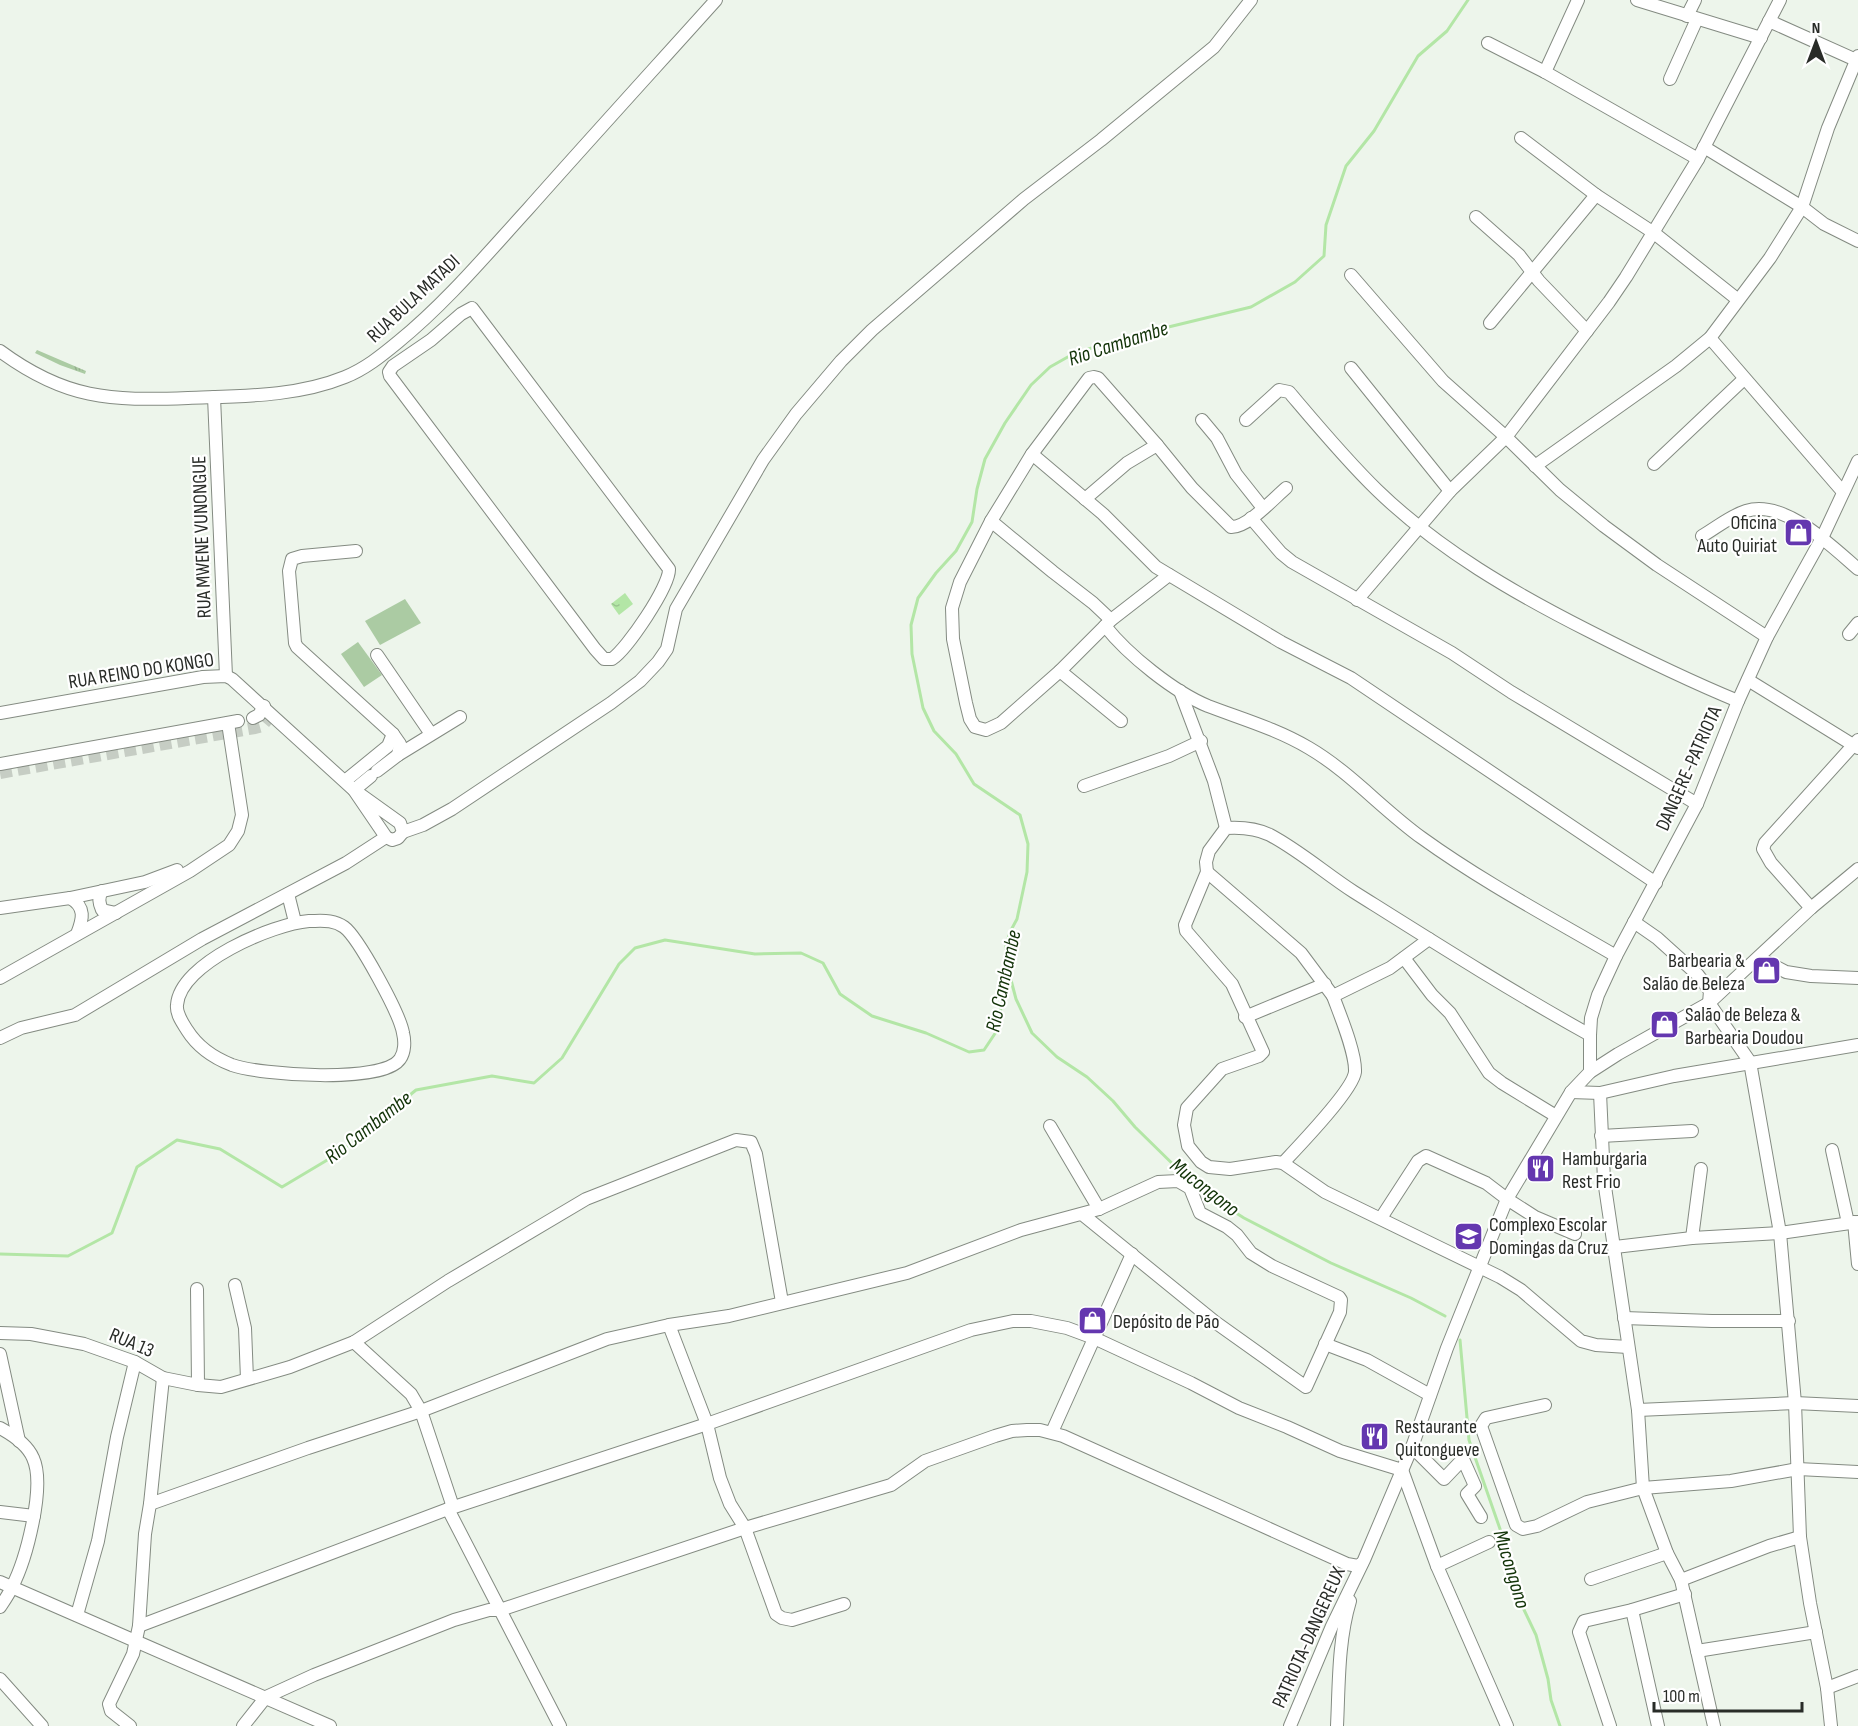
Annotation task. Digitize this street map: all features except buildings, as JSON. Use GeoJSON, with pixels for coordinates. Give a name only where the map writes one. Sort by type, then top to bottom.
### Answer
{"type":"FeatureCollection","features":[{"type":"Feature","properties":{"kind":"street","name":"RUA BULA MATADI"},"geometry":{"type":"LineString","coordinates":[[0,351],[22,368],[49,382],[90,396],[134,400],[277,393],[325,384],[368,366],[416,327],[466,278],[716,0]]}},
{"type":"Feature","properties":{"kind":"street"},"geometry":{"type":"LineString","coordinates":[[0,1038],[21,1028],[75,1015],[202,939],[346,863],[386,837],[392,840],[398,838],[403,832],[423,825],[452,809],[611,703],[640,681],[667,649],[676,609],[763,460],[796,414],[841,361],[872,330],[1024,199],[1101,140],[1214,47],[1251,0]]}},
{"type":"Feature","properties":{"kind":"street"},"geometry":{"type":"LineString","coordinates":[[1545,72],[1578,0]]}},
{"type":"Feature","properties":{"kind":"street"},"geometry":{"type":"LineString","coordinates":[[1637,0],[1761,38]]}},
{"type":"Feature","properties":{"kind":"street"},"geometry":{"type":"LineString","coordinates":[[1670,79],[1692,17],[1695,0]]}},
{"type":"Feature","properties":{"kind":"street"},"geometry":{"type":"LineString","coordinates":[[1357,600],[1450,491],[1506,437],[1626,277],[1698,159],[1780,0]]}},
{"type":"Feature","properties":{"kind":"street"},"geometry":{"type":"LineString","coordinates":[[1535,466],[1676,366],[1710,338],[1770,258],[1802,207],[1828,128],[1857,58],[1769,21]]}},
{"type":"Feature","properties":{"kind":"street"},"geometry":{"type":"LineString","coordinates":[[1488,43],[1545,72],[1698,159]]}},
{"type":"Feature","properties":{"kind":"street"},"geometry":{"type":"LineString","coordinates":[[1521,138],[1596,195],[1654,233],[1737,299]]}},
{"type":"Feature","properties":{"kind":"street"},"geometry":{"type":"LineString","coordinates":[[1704,147],[1802,207],[1824,224],[1858,241]]}},
{"type":"Feature","properties":{"kind":"street"},"geometry":{"type":"LineString","coordinates":[[1490,323],[1596,195]]}},
{"type":"Feature","properties":{"kind":"street"},"geometry":{"type":"LineString","coordinates":[[1476,217],[1519,255],[1539,281],[1587,331]]}},
{"type":"Feature","properties":{"kind":"street"},"geometry":{"type":"LineString","coordinates":[[1351,275],[1443,381],[1535,466],[1604,526],[1767,637]]}},
{"type":"Feature","properties":{"kind":"street"},"geometry":{"type":"LineString","coordinates":[[472,308],[477,312],[667,564],[668,577],[646,617],[621,652],[612,659],[604,659],[595,649],[390,376],[389,372],[393,366],[428,342],[467,310],[472,308]]}},
{"type":"Feature","properties":{"kind":"street"},"geometry":{"type":"LineString","coordinates":[[416,327],[428,342]]}},
{"type":"Feature","properties":{"kind":"street"},"geometry":{"type":"LineString","coordinates":[[1710,338],[1843,492]]}},
{"type":"Feature","properties":{"kind":"street"},"geometry":{"type":"LineString","coordinates":[[1351,368],[1450,491]]}},
{"type":"Feature","properties":{"kind":"street"},"geometry":{"type":"LineString","coordinates":[[1169,575],[1108,623],[1060,671],[1001,723],[986,730],[975,727],[970,719],[966,703],[953,639],[952,608],[960,582],[991,521],[1032,454],[1089,378],[1098,378],[1192,488],[1227,525],[1238,527],[1286,488]]}},
{"type":"Feature","properties":{"kind":"street"},"geometry":{"type":"LineString","coordinates":[[1654,464],[1744,379]]}},
{"type":"Feature","properties":{"kind":"street"},"geometry":{"type":"LineString","coordinates":[[1246,420],[1279,390],[1289,392],[1377,490],[1420,527],[1472,565],[1533,602],[1660,668],[1738,701]]}},
{"type":"Feature","properties":{"kind":"street","name":"RUA MWENE VUNONGUE"},"geometry":{"type":"LineString","coordinates":[[214,397],[226,676]]}},
{"type":"Feature","properties":{"kind":"street"},"geometry":{"type":"LineString","coordinates":[[1202,420],[1217,438],[1236,474],[1263,508]]}},
{"type":"Feature","properties":{"kind":"street"},"geometry":{"type":"LineString","coordinates":[[1085,499],[1127,463],[1157,445]]}},
{"type":"Feature","properties":{"kind":"street"},"geometry":{"type":"LineString","coordinates":[[1032,454],[1085,499],[1148,561],[1281,642],[1351,678],[1656,883]]}},
{"type":"Feature","properties":{"kind":"street","name":"DANGERE-PATRIOTA"},"geometry":{"type":"LineString","coordinates":[[1590,1072],[1590,1035],[1598,995],[1616,956],[1697,804],[1738,701],[1767,637],[1822,538],[1857,465]]}},
{"type":"Feature","properties":{"kind":"street"},"geometry":{"type":"LineString","coordinates":[[1701,536],[1745,511],[1765,509],[1790,517],[1822,538],[1858,569]]}},
{"type":"Feature","properties":{"kind":"street"},"geometry":{"type":"LineString","coordinates":[[1251,518],[1281,553],[1292,562],[1452,653],[1511,692],[1697,804]]}},
{"type":"Feature","properties":{"kind":"street"},"geometry":{"type":"LineString","coordinates":[[991,521],[1093,603],[1119,642],[1180,691],[1207,705],[1285,735],[1309,748],[1332,763],[1423,838],[1490,882],[1616,956]]}},
{"type":"Feature","properties":{"kind":"street"},"geometry":{"type":"LineString","coordinates":[[356,551],[295,556],[292,559],[290,571],[295,642],[297,647],[393,734],[400,744],[398,755]]}},
{"type":"Feature","properties":{"kind":"street"},"geometry":{"type":"LineString","coordinates":[[1849,634],[1858,623]]}},
{"type":"Feature","properties":{"kind":"street"},"geometry":{"type":"LineString","coordinates":[[376,656],[431,734]]}},
{"type":"Feature","properties":{"kind":"street"},"geometry":{"type":"LineString","coordinates":[[1060,671],[1121,721]]}},
{"type":"Feature","properties":{"kind":"street","name":"RUA REINO DO KONGO"},"geometry":{"type":"LineString","coordinates":[[0,713],[203,677],[226,676],[264,706],[350,785],[400,823],[403,832]]}},
{"type":"Feature","properties":{"kind":"street"},"geometry":{"type":"LineString","coordinates":[[1748,680],[1857,745],[1765,843],[1763,849],[1771,863],[1811,908]]}},
{"type":"Feature","properties":{"kind":"street"},"geometry":{"type":"LineString","coordinates":[[1180,691],[1215,781],[1226,828],[1209,851],[1206,862],[1207,872],[1185,925],[1186,931],[1232,984],[1245,1017],[1263,1052],[1259,1056],[1222,1069],[1192,1101],[1187,1108],[1184,1125],[1188,1146],[1201,1162],[1209,1167],[1230,1169],[1283,1163],[1325,1192],[1500,1277],[1521,1290],[1581,1341],[1596,1345],[1628,1347]]}},
{"type":"Feature","properties":{"kind":"street"},"geometry":{"type":"LineString","coordinates":[[253,718],[259,715],[264,706]]}},
{"type":"Feature","properties":{"kind":"street"},"geometry":{"type":"LineString","coordinates":[[350,785],[376,772],[398,755],[460,717]]}},
{"type":"Feature","properties":{"kind":"street"},"geometry":{"type":"LineString","coordinates":[[0,764],[229,723]]}},
{"type":"Feature","properties":{"kind":"street"},"geometry":{"type":"LineString","coordinates":[[0,908],[70,898],[145,882],[185,866],[225,840],[233,827],[235,814],[224,733],[229,723]]}},
{"type":"Feature","properties":{"kind":"street"},"geometry":{"type":"LineString","coordinates":[[0,978],[116,914],[212,857],[229,844],[238,831],[242,815],[229,723]]}},
{"type":"Feature","properties":{"kind":"street"},"geometry":{"type":"LineString","coordinates":[[350,785],[370,759],[388,746],[393,734]]}},
{"type":"Feature","properties":{"kind":"street"},"geometry":{"type":"LineString","coordinates":[[1084,786],[1169,756],[1201,741]]}},
{"type":"Feature","properties":{"kind":"street"},"geometry":{"type":"LineString","coordinates":[[370,759],[374,760],[376,772]]}},
{"type":"Feature","properties":{"kind":"street","name":"RUA REINO DO KONGO"},"geometry":{"type":"LineString","coordinates":[[350,785],[386,837]]}},
{"type":"Feature","properties":{"kind":"street"},"geometry":{"type":"LineString","coordinates":[[1226,828],[1242,827],[1269,835],[1429,939],[1541,1008],[1590,1035]]}},
{"type":"Feature","properties":{"kind":"street"},"geometry":{"type":"LineString","coordinates":[[1337,1726],[1340,1665],[1346,1616],[1362,1563],[1412,1447],[1454,1329],[1507,1199],[1556,1116],[1571,1092],[1590,1072],[1709,1003],[1811,908],[1858,868]]}},
{"type":"Feature","properties":{"kind":"street"},"geometry":{"type":"LineString","coordinates":[[1207,872],[1301,953],[1333,996],[1354,1060],[1355,1074],[1342,1095],[1283,1163]]}},
{"type":"Feature","properties":{"kind":"street"},"geometry":{"type":"LineString","coordinates":[[102,891],[99,896],[102,910],[116,914]]}},
{"type":"Feature","properties":{"kind":"street"},"geometry":{"type":"LineString","coordinates":[[288,894],[295,922]]}},
{"type":"Feature","properties":{"kind":"street"},"geometry":{"type":"LineString","coordinates":[[70,898],[80,905],[83,913],[77,934]]}},
{"type":"Feature","properties":{"kind":"street"},"geometry":{"type":"LineString","coordinates":[[332,921],[343,926],[352,934],[399,1017],[404,1033],[404,1045],[402,1058],[394,1066],[383,1070],[347,1074],[286,1074],[256,1071],[231,1065],[209,1053],[193,1040],[179,1018],[177,1004],[183,987],[196,972],[214,958],[260,934],[295,922],[332,921]]}},
{"type":"Feature","properties":{"kind":"street"},"geometry":{"type":"LineString","coordinates":[[1634,922],[1657,938],[1698,975],[1710,991],[1709,1003],[1750,1062],[1780,1233],[1795,1403],[1800,1537],[1827,1688],[1831,1726]]}},
{"type":"Feature","properties":{"kind":"street"},"geometry":{"type":"LineString","coordinates":[[1333,996],[1390,968],[1429,939]]}},
{"type":"Feature","properties":{"kind":"street"},"geometry":{"type":"LineString","coordinates":[[1404,958],[1432,995],[1450,1013],[1489,1072],[1502,1083],[1556,1116]]}},
{"type":"Feature","properties":{"kind":"street"},"geometry":{"type":"LineString","coordinates":[[1759,958],[1786,972],[1811,976],[1858,978]]}},
{"type":"Feature","properties":{"kind":"street"},"geometry":{"type":"LineString","coordinates":[[1245,1017],[1325,984]]}},
{"type":"Feature","properties":{"kind":"street"},"geometry":{"type":"LineString","coordinates":[[1571,1092],[1600,1093],[1674,1076],[1858,1045]]}},
{"type":"Feature","properties":{"kind":"street"},"geometry":{"type":"LineString","coordinates":[[1600,1093],[1601,1136],[1608,1211],[1638,1410],[1643,1488],[1667,1553],[1681,1580],[1714,1726]]}},
{"type":"Feature","properties":{"kind":"street"},"geometry":{"type":"LineString","coordinates":[[1050,1126],[1099,1209]]}},
{"type":"Feature","properties":{"kind":"street"},"geometry":{"type":"LineString","coordinates":[[1601,1136],[1692,1131]]}},
{"type":"Feature","properties":{"kind":"street","name":"RUA 13"},"geometry":{"type":"LineString","coordinates":[[0,1333],[31,1334],[84,1344],[135,1362],[163,1377],[198,1385],[221,1387],[290,1367],[354,1342],[448,1281],[586,1199],[736,1140],[751,1142],[756,1154],[782,1302]]}},
{"type":"Feature","properties":{"kind":"street"},"geometry":{"type":"LineString","coordinates":[[1832,1150],[1853,1222],[1858,1264]]}},
{"type":"Feature","properties":{"kind":"street"},"geometry":{"type":"LineString","coordinates":[[1381,1218],[1418,1161],[1426,1156],[1486,1183],[1535,1217],[1575,1234]]}},
{"type":"Feature","properties":{"kind":"street"},"geometry":{"type":"LineString","coordinates":[[1692,1238],[1701,1169]]}},
{"type":"Feature","properties":{"kind":"street"},"geometry":{"type":"LineString","coordinates":[[150,1504],[421,1411],[607,1339],[669,1325],[729,1316],[907,1273],[1022,1230],[1099,1209],[1152,1184],[1171,1180],[1184,1184],[1194,1194],[1200,1213],[1238,1235],[1251,1253],[1282,1271],[1339,1298],[1342,1304],[1340,1312],[1306,1387],[1215,1322],[1083,1214]]}},
{"type":"Feature","properties":{"kind":"street"},"geometry":{"type":"LineString","coordinates":[[1615,1247],[1692,1238],[1780,1233],[1853,1222]]}},
{"type":"Feature","properties":{"kind":"street"},"geometry":{"type":"LineString","coordinates":[[1052,1432],[1132,1254]]}},
{"type":"Feature","properties":{"kind":"street"},"geometry":{"type":"LineString","coordinates":[[235,1285],[244,1328],[247,1379]]}},
{"type":"Feature","properties":{"kind":"street"},"geometry":{"type":"LineString","coordinates":[[197,1289],[198,1385]]}},
{"type":"Feature","properties":{"kind":"street"},"geometry":{"type":"LineString","coordinates":[[1624,1318],[1789,1321]]}},
{"type":"Feature","properties":{"kind":"street"},"geometry":{"type":"LineString","coordinates":[[139,1626],[450,1508],[707,1424],[971,1330],[998,1323],[1031,1321],[1094,1338],[1239,1408],[1340,1450],[1402,1470]]}},
{"type":"Feature","properties":{"kind":"street"},"geometry":{"type":"LineString","coordinates":[[669,1325],[707,1424],[720,1478],[730,1504],[745,1528],[776,1614],[792,1620],[844,1604]]}},
{"type":"Feature","properties":{"kind":"street"},"geometry":{"type":"LineString","coordinates":[[354,1342],[411,1394],[421,1411],[450,1508],[560,1726]]}},
{"type":"Feature","properties":{"kind":"street"},"geometry":{"type":"LineString","coordinates":[[1325,1344],[1367,1359],[1431,1395]]}},
{"type":"Feature","properties":{"kind":"street"},"geometry":{"type":"LineString","coordinates":[[0,1354],[19,1441]]}},
{"type":"Feature","properties":{"kind":"street"},"geometry":{"type":"LineString","coordinates":[[77,1615],[98,1541],[117,1437],[135,1362]]}},
{"type":"Feature","properties":{"kind":"street"},"geometry":{"type":"LineString","coordinates":[[130,1726],[111,1712],[109,1704],[133,1654],[139,1626],[145,1534],[163,1377]]}},
{"type":"Feature","properties":{"kind":"street"},"geometry":{"type":"LineString","coordinates":[[1638,1410],[1795,1403],[1858,1406]]}},
{"type":"Feature","properties":{"kind":"street"},"geometry":{"type":"LineString","coordinates":[[1545,1405],[1486,1418],[1481,1426],[1516,1525],[1523,1529],[1537,1526],[1587,1502],[1643,1488],[1731,1481],[1798,1469],[1858,1472]]}},
{"type":"Feature","properties":{"kind":"street"},"geometry":{"type":"LineString","coordinates":[[0,1428],[28,1449],[34,1460],[38,1478],[34,1516],[27,1545],[12,1587],[0,1607]]}},
{"type":"Feature","properties":{"kind":"street"},"geometry":{"type":"LineString","coordinates":[[243,1726],[266,1697],[314,1675],[434,1628],[489,1610],[500,1610],[745,1528],[891,1485],[925,1461],[1011,1431],[1052,1432],[1347,1564],[1358,1566],[1362,1563]]}},
{"type":"Feature","properties":{"kind":"street"},"geometry":{"type":"LineString","coordinates":[[1412,1447],[1444,1479],[1463,1459],[1475,1486],[1467,1494],[1481,1517]]}},
{"type":"Feature","properties":{"kind":"street"},"geometry":{"type":"LineString","coordinates":[[1402,1470],[1437,1566],[1507,1726]]}},
{"type":"Feature","properties":{"kind":"street"},"geometry":{"type":"LineString","coordinates":[[0,1512],[34,1516]]}},
{"type":"Feature","properties":{"kind":"street"},"geometry":{"type":"LineString","coordinates":[[1681,1580],[1768,1546],[1800,1537]]}},
{"type":"Feature","properties":{"kind":"street"},"geometry":{"type":"LineString","coordinates":[[1437,1566],[1489,1542]]}},
{"type":"Feature","properties":{"kind":"street"},"geometry":{"type":"LineString","coordinates":[[1591,1579],[1667,1553]]}},
{"type":"Feature","properties":{"kind":"street","name":"PATRIOTA-DANGEREUX"},"geometry":{"type":"LineString","coordinates":[[1290,1726],[1332,1626],[1362,1563]]}},
{"type":"Feature","properties":{"kind":"street"},"geometry":{"type":"LineString","coordinates":[[0,1582],[330,1726]]}},
{"type":"Feature","properties":{"kind":"street"},"geometry":{"type":"LineString","coordinates":[[1610,1726],[1579,1632],[1584,1621],[1685,1594]]}},
{"type":"Feature","properties":{"kind":"street"},"geometry":{"type":"LineString","coordinates":[[1632,1610],[1658,1726]]}},
{"type":"Feature","properties":{"kind":"street"},"geometry":{"type":"LineString","coordinates":[[1697,1651],[1816,1632]]}},
{"type":"Feature","properties":{"kind":"street"},"geometry":{"type":"LineString","coordinates":[[1827,1688],[1858,1676]]}},
{"type":"Feature","properties":{"kind":"street"},"geometry":{"type":"LineString","coordinates":[[0,1679],[42,1726]]}},
{"type":"Feature","properties":{"kind":"green space"},"geometry":{"type":"Polygon","coordinates":[[[37,350],[86,371],[85,374],[35,353],[37,350]]]}},
{"type":"Feature","properties":{"kind":"green space"},"geometry":{"type":"Polygon","coordinates":[[[405,599],[421,623],[380,645],[365,621],[405,599]]]}},
{"type":"Feature","properties":{"kind":"green space"},"geometry":{"type":"Polygon","coordinates":[[[358,642],[382,675],[364,687],[341,654],[358,642]]]}},
{"type":"Feature","properties":{"kind":"water"},"geometry":{"type":"Polygon","coordinates":[[[625,593],[633,604],[619,615],[611,604],[625,593]]]}},
{"type":"Feature","properties":{"kind":"waterway","name":"Rio Cambambe"},"geometry":{"type":"LineString","coordinates":[[0,1254],[68,1256],[112,1233],[137,1167],[177,1140],[220,1149],[282,1187],[339,1153],[416,1090],[492,1076],[534,1083],[562,1058],[619,964],[635,948],[665,940],[755,954],[801,953],[823,963],[840,994],[872,1016],[926,1033],[969,1052],[984,1050],[996,1032],[1004,993],[1003,974],[1006,946],[1017,919],[1027,872],[1028,844],[1020,815],[974,784],[956,754],[934,731],[923,708],[912,654],[911,625],[918,598],[956,551],[972,522],[985,459],[1005,423],[1031,385],[1050,367],[1073,354],[1123,338],[1251,307],[1295,282],[1324,256],[1326,225],[1346,166],[1374,131],[1418,56],[1447,31],[1468,0]]}},
{"type":"Feature","properties":{"kind":"waterway","name":"Mucongono"},"geometry":{"type":"LineString","coordinates":[[1006,961],[1016,999],[1032,1033],[1057,1057],[1087,1077],[1113,1101],[1135,1127],[1185,1176],[1214,1199],[1244,1218],[1331,1263],[1411,1298],[1445,1316]]}},
{"type":"Feature","properties":{"kind":"waterway","name":"Mucongono"},"geometry":{"type":"LineString","coordinates":[[1460,1340],[1469,1440],[1507,1549],[1517,1595],[1536,1635],[1551,1700],[1560,1726]]}},
{"type":"Feature","properties":{"kind":"tunnel"},"geometry":{"type":"LineString","coordinates":[[0,773],[255,728],[262,726],[272,714]]}},
{"type":"Feature","properties":{"kind":"place","name":"Oficina Auto Quiriat"},"geometry":{"type":"Point","coordinates":[1798,533]}},
{"type":"Feature","properties":{"kind":"place","name":"Barbearia & Salão de Beleza"},"geometry":{"type":"Point","coordinates":[1766,971]}},
{"type":"Feature","properties":{"kind":"place","name":"Salão de Beleza & Barbearia Doudou"},"geometry":{"type":"Point","coordinates":[1664,1025]}},
{"type":"Feature","properties":{"kind":"place","name":"Hamburgaria Rest Frio"},"geometry":{"type":"Point","coordinates":[1541,1169]}},
{"type":"Feature","properties":{"kind":"place","name":"Complexo Escolar Domingas da Cruz"},"geometry":{"type":"Point","coordinates":[1468,1236]}},
{"type":"Feature","properties":{"kind":"place","name":"Depósito de Pão"},"geometry":{"type":"Point","coordinates":[1092,1321]}},
{"type":"Feature","properties":{"kind":"place","name":"Restaurante Quitongueve"},"geometry":{"type":"Point","coordinates":[1374,1437]}}]}
